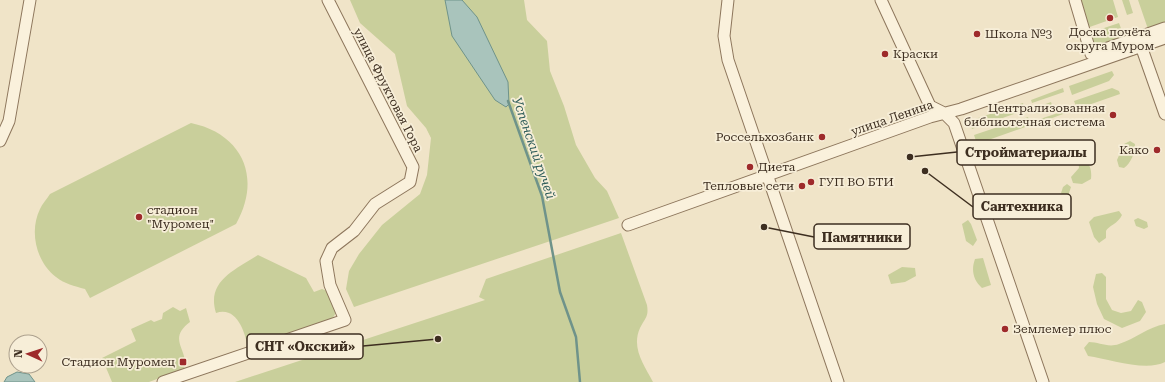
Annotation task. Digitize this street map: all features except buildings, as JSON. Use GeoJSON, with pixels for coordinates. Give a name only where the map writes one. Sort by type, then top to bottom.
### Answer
{"type":"FeatureCollection","features":[{"type":"Feature","properties":{"kind":"street"},"geometry":{"type":"LineString","coordinates":[[0,141],[9,121],[30,0]]}},
{"type":"Feature","properties":{"kind":"street","name":"улица Фруктовая Гора"},"geometry":{"type":"LineString","coordinates":[[163,382],[345,320],[330,285],[326,261],[332,248],[354,231],[375,204],[410,182],[413,167],[328,0]]}},
{"type":"Feature","properties":{"kind":"street"},"geometry":{"type":"LineString","coordinates":[[728,0],[724,36],[728,60],[766,175],[838,382]]}},
{"type":"Feature","properties":{"kind":"street"},"geometry":{"type":"LineString","coordinates":[[881,0],[930,106],[944,114],[954,123],[1043,382]]}},
{"type":"Feature","properties":{"kind":"street"},"geometry":{"type":"LineString","coordinates":[[1075,0],[1091,54],[1165,28]]}},
{"type":"Feature","properties":{"kind":"street","name":"улица Ленина"},"geometry":{"type":"LineString","coordinates":[[628,225],[766,175],[1165,38]]}},
{"type":"Feature","properties":{"kind":"street"},"geometry":{"type":"LineString","coordinates":[[1141,46],[1165,114]]}},
{"type":"Feature","properties":{"kind":"green space"},"geometry":{"type":"Polygon","coordinates":[[[350,0],[524,0],[527,20],[547,41],[550,71],[564,106],[576,145],[595,178],[607,191],[619,218],[354,307],[346,289],[349,271],[359,254],[382,225],[420,194],[427,175],[431,138],[426,128],[407,106],[395,54],[360,23],[350,0]]]}},
{"type":"Feature","properties":{"kind":"green space"},"geometry":{"type":"Polygon","coordinates":[[[1078,0],[1113,0],[1118,17],[1084,29],[1078,0]]]}},
{"type":"Feature","properties":{"kind":"green space"},"geometry":{"type":"Polygon","coordinates":[[[1122,0],[1129,0],[1133,13],[1127,15],[1122,0]]]}},
{"type":"Feature","properties":{"kind":"green space"},"geometry":{"type":"Polygon","coordinates":[[[1138,0],[1165,0],[1165,24],[1148,29],[1138,0]]]}},
{"type":"Feature","properties":{"kind":"green space"},"geometry":{"type":"Polygon","coordinates":[[[1119,23],[1125,39],[1092,50],[1086,34],[1119,23]]]}},
{"type":"Feature","properties":{"kind":"green space"},"geometry":{"type":"Polygon","coordinates":[[[1112,71],[1114,75],[1109,81],[1072,95],[1069,86],[1112,71]]]}},
{"type":"Feature","properties":{"kind":"green space"},"geometry":{"type":"Polygon","coordinates":[[[1063,88],[1064,92],[1032,103],[1031,100],[1063,88]]]}},
{"type":"Feature","properties":{"kind":"green space"},"geometry":{"type":"Polygon","coordinates":[[[1112,88],[1119,91],[1120,94],[1077,109],[1074,101],[1112,88]]]}},
{"type":"Feature","properties":{"kind":"green space"},"geometry":{"type":"Polygon","coordinates":[[[1051,102],[1053,108],[1037,114],[1035,108],[1051,102]]]}},
{"type":"Feature","properties":{"kind":"green space"},"geometry":{"type":"Polygon","coordinates":[[[1023,103],[1025,110],[972,129],[969,121],[1023,103]]]}},
{"type":"Feature","properties":{"kind":"green space"},"geometry":{"type":"Polygon","coordinates":[[[1070,109],[1071,111],[1039,123],[1037,120],[1070,109]]]}},
{"type":"Feature","properties":{"kind":"green space"},"geometry":{"type":"Polygon","coordinates":[[[1028,117],[1031,125],[977,144],[974,135],[1028,117]]]}},
{"type":"Feature","properties":{"kind":"green space","name":"стадион \"Муромец\""},"geometry":{"type":"Polygon","coordinates":[[[191,123],[209,129],[224,137],[235,148],[243,160],[247,175],[247,190],[244,207],[236,224],[90,298],[85,289],[66,283],[49,271],[39,255],[36,246],[35,227],[41,207],[50,194],[191,123]]]}},
{"type":"Feature","properties":{"kind":"green space"},"geometry":{"type":"Polygon","coordinates":[[[1130,141],[1135,144],[1132,158],[1124,168],[1119,167],[1117,160],[1124,144],[1130,141]]]}},
{"type":"Feature","properties":{"kind":"green space"},"geometry":{"type":"Polygon","coordinates":[[[1078,157],[1081,157],[1090,166],[1091,172],[1091,179],[1082,184],[1073,183],[1071,177],[1079,168],[1078,157]]]}},
{"type":"Feature","properties":{"kind":"green space"},"geometry":{"type":"Polygon","coordinates":[[[1067,184],[1071,187],[1068,196],[1064,197],[1061,193],[1063,187],[1067,184]]]}},
{"type":"Feature","properties":{"kind":"green space"},"geometry":{"type":"Polygon","coordinates":[[[1119,211],[1122,215],[1116,223],[1107,229],[1106,238],[1099,243],[1094,237],[1089,222],[1094,217],[1119,211]]]}},
{"type":"Feature","properties":{"kind":"green space"},"geometry":{"type":"Polygon","coordinates":[[[1138,218],[1147,222],[1148,227],[1144,229],[1136,226],[1134,220],[1138,218]]]}},
{"type":"Feature","properties":{"kind":"green space"},"geometry":{"type":"Polygon","coordinates":[[[968,220],[977,240],[973,246],[966,241],[962,224],[968,220]]]}},
{"type":"Feature","properties":{"kind":"green space"},"geometry":{"type":"Polygon","coordinates":[[[621,233],[647,305],[647,315],[640,328],[637,342],[640,356],[653,382],[235,382],[485,300],[479,297],[486,279],[621,233]]]}},
{"type":"Feature","properties":{"kind":"green space"},"geometry":{"type":"Polygon","coordinates":[[[258,255],[306,278],[314,292],[322,289],[327,291],[337,311],[332,319],[248,348],[245,335],[239,322],[229,313],[216,313],[214,302],[215,293],[225,278],[258,255]]]}},
{"type":"Feature","properties":{"kind":"green space"},"geometry":{"type":"Polygon","coordinates":[[[983,258],[991,285],[982,288],[975,278],[973,267],[975,259],[983,258]]]}},
{"type":"Feature","properties":{"kind":"green space"},"geometry":{"type":"Polygon","coordinates":[[[902,267],[915,268],[916,276],[905,282],[891,284],[888,275],[902,267]]]}},
{"type":"Feature","properties":{"kind":"green space"},"geometry":{"type":"Polygon","coordinates":[[[1102,273],[1106,277],[1106,299],[1112,310],[1121,313],[1131,311],[1138,300],[1142,302],[1146,312],[1140,321],[1122,328],[1104,319],[1097,304],[1093,287],[1096,274],[1102,273]]]}},
{"type":"Feature","properties":{"kind":"green space"},"geometry":{"type":"Polygon","coordinates":[[[173,307],[180,311],[186,308],[190,322],[183,328],[179,340],[184,356],[184,369],[149,382],[112,382],[102,358],[136,341],[131,329],[151,320],[154,322],[162,319],[163,313],[173,307]]]}},
{"type":"Feature","properties":{"kind":"green space"},"geometry":{"type":"Polygon","coordinates":[[[1165,324],[1165,362],[1157,365],[1148,366],[1127,364],[1088,356],[1084,348],[1089,342],[1107,345],[1119,344],[1165,324]]]}},
{"type":"Feature","properties":{"kind":"water"},"geometry":{"type":"Polygon","coordinates":[[[445,0],[462,0],[477,17],[508,82],[509,104],[506,107],[495,100],[452,36],[445,0]]]}},
{"type":"Feature","properties":{"kind":"water"},"geometry":{"type":"Polygon","coordinates":[[[13,374],[29,374],[35,382],[4,382],[7,377],[13,374]]]}},
{"type":"Feature","properties":{"kind":"waterway","name":"Успенский ручей"},"geometry":{"type":"LineString","coordinates":[[508,101],[542,196],[560,292],[576,337],[580,382]]}},
{"type":"Feature","properties":{"kind":"place","name":"Доска почёта округа Муром"},"geometry":{"type":"Point","coordinates":[1110,18]}},
{"type":"Feature","properties":{"kind":"place","name":"Школа №3"},"geometry":{"type":"Point","coordinates":[977,34]}},
{"type":"Feature","properties":{"kind":"place","name":"Краски"},"geometry":{"type":"Point","coordinates":[885,54]}},
{"type":"Feature","properties":{"kind":"place","name":"Централизованная библиотечная система"},"geometry":{"type":"Point","coordinates":[1113,115]}},
{"type":"Feature","properties":{"kind":"place","name":"Россельхозбанк"},"geometry":{"type":"Point","coordinates":[822,137]}},
{"type":"Feature","properties":{"kind":"place","name":"Како"},"geometry":{"type":"Point","coordinates":[1157,150]}},
{"type":"Feature","properties":{"kind":"place","name":"Стройматериалы"},"geometry":{"type":"Point","coordinates":[910,157]}},
{"type":"Feature","properties":{"kind":"place","name":"Диета"},"geometry":{"type":"Point","coordinates":[750,167]}},
{"type":"Feature","properties":{"kind":"place","name":"Сантехника"},"geometry":{"type":"Point","coordinates":[925,171]}},
{"type":"Feature","properties":{"kind":"place","name":"ГУП ВО БТИ"},"geometry":{"type":"Point","coordinates":[811,182]}},
{"type":"Feature","properties":{"kind":"place","name":"Тепловые сети"},"geometry":{"type":"Point","coordinates":[802,186]}},
{"type":"Feature","properties":{"kind":"place","name":"стадион \"Муромец\""},"geometry":{"type":"Point","coordinates":[139,217]}},
{"type":"Feature","properties":{"kind":"place","name":"Памятники"},"geometry":{"type":"Point","coordinates":[764,227]}},
{"type":"Feature","properties":{"kind":"place","name":"Землемер плюс"},"geometry":{"type":"Point","coordinates":[1005,329]}},
{"type":"Feature","properties":{"kind":"place","name":"СНТ «Окский»"},"geometry":{"type":"Point","coordinates":[438,339]}},
{"type":"Feature","properties":{"kind":"place","name":"Стадион Муромец"},"geometry":{"type":"Point","coordinates":[183,362]}}]}
